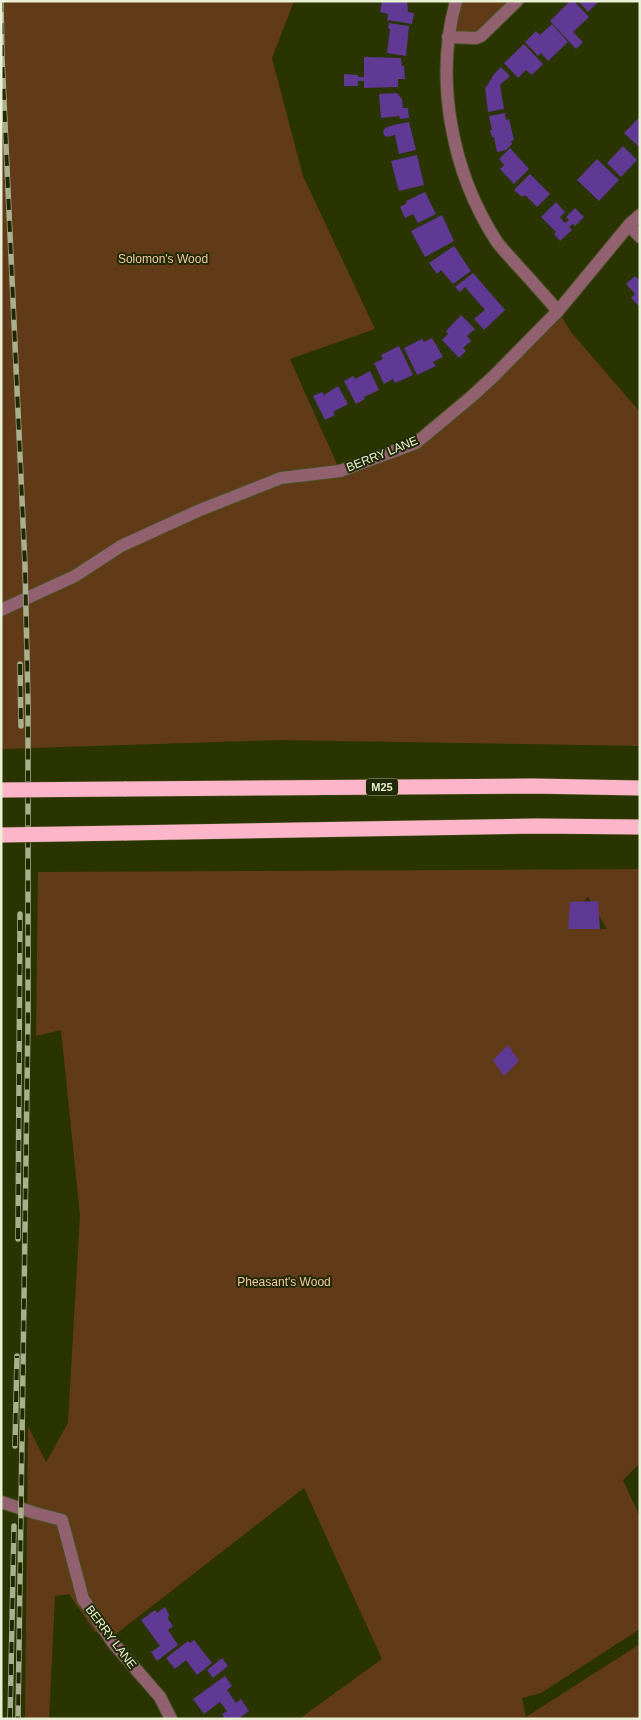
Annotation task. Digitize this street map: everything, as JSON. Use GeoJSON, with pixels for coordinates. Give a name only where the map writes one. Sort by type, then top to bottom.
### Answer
{"type":"FeatureCollection","features":[{"type":"Feature","properties":{"kind":"highway","name":"M25"},"geometry":{"type":"LineString","coordinates":[[1,790],[522,786],[640,788]]}},
{"type":"Feature","properties":{"kind":"highway"},"geometry":{"type":"LineString","coordinates":[[1,835],[535,826],[640,827]]}},
{"type":"Feature","properties":{"kind":"street"},"geometry":{"type":"LineString","coordinates":[[456,1],[448,37],[447,75],[451,130],[468,189],[498,243],[558,311]]}},
{"type":"Feature","properties":{"kind":"street"},"geometry":{"type":"LineString","coordinates":[[448,37],[476,38],[481,36],[517,1]]}},
{"type":"Feature","properties":{"kind":"street","name":"BERRY LANE"},"geometry":{"type":"LineString","coordinates":[[1,610],[75,576],[121,546],[200,510],[280,478],[340,471],[416,443],[476,393],[558,311],[629,225],[640,215]]}},
{"type":"Feature","properties":{"kind":"street"},"geometry":{"type":"LineString","coordinates":[[629,225],[640,237]]}},
{"type":"Feature","properties":{"kind":"street","name":"BERRY LANE"},"geometry":{"type":"LineString","coordinates":[[1,1502],[62,1520],[83,1599],[114,1644],[160,1697],[171,1719]]}},
{"type":"Feature","properties":{"kind":"green space","name":"Solomon's Wood"},"geometry":{"type":"Polygon","coordinates":[[[1,1],[294,1],[272,58],[303,176],[375,329],[290,359],[340,471],[416,443],[560,314],[571,332],[640,412],[640,746],[280,740],[1,749],[1,1]]]}},
{"type":"Feature","properties":{"kind":"green space"},"geometry":{"type":"Polygon","coordinates":[[[456,1],[517,1],[481,36],[448,37],[456,1]]]}},
{"type":"Feature","properties":{"kind":"green space","name":"Pheasant's Wood"},"geometry":{"type":"Polygon","coordinates":[[[640,869],[640,1463],[623,1480],[640,1517],[640,1629],[541,1693],[522,1698],[526,1717],[640,1644],[640,1719],[299,1719],[382,1659],[304,1488],[116,1634],[95,1632],[69,1594],[55,1596],[49,1719],[25,1719],[28,1426],[46,1462],[68,1423],[80,1215],[61,1030],[36,1036],[38,872],[640,869]],[[588,897],[568,928],[607,929],[588,897]]]}},
{"type":"Feature","properties":{"kind":"building"},"geometry":{"type":"Polygon","coordinates":[[[382,1],[407,1],[408,12],[414,13],[412,24],[387,20],[388,14],[380,12],[382,1]]]}},
{"type":"Feature","properties":{"kind":"building"},"geometry":{"type":"Polygon","coordinates":[[[570,1],[574,1],[589,17],[573,32],[583,42],[576,49],[550,21],[570,1]]]}},
{"type":"Feature","properties":{"kind":"building"},"geometry":{"type":"Polygon","coordinates":[[[578,1],[599,1],[588,12],[578,1]]]}},
{"type":"Feature","properties":{"kind":"building"},"geometry":{"type":"Polygon","coordinates":[[[389,23],[409,26],[406,56],[387,53],[389,23]]]}},
{"type":"Feature","properties":{"kind":"building"},"geometry":{"type":"Polygon","coordinates":[[[552,24],[568,42],[548,61],[541,53],[538,56],[525,42],[536,31],[540,35],[552,24]]]}},
{"type":"Feature","properties":{"kind":"building"},"geometry":{"type":"Polygon","coordinates":[[[524,44],[543,64],[532,75],[526,70],[518,78],[504,63],[524,44]]]}},
{"type":"Feature","properties":{"kind":"building"},"geometry":{"type":"Polygon","coordinates":[[[364,57],[401,58],[405,79],[398,79],[398,87],[364,88],[364,81],[358,81],[358,86],[344,86],[344,74],[364,77],[364,57]]]}},
{"type":"Feature","properties":{"kind":"building"},"geometry":{"type":"Polygon","coordinates":[[[501,67],[510,76],[500,85],[504,109],[488,112],[485,87],[501,67]]]}},
{"type":"Feature","properties":{"kind":"building"},"geometry":{"type":"Polygon","coordinates":[[[397,93],[402,99],[403,108],[408,108],[409,118],[400,119],[399,116],[381,118],[379,94],[397,93]]]}},
{"type":"Feature","properties":{"kind":"building"},"geometry":{"type":"Polygon","coordinates":[[[505,113],[506,120],[509,119],[514,140],[511,141],[512,144],[506,150],[497,152],[494,137],[492,137],[490,130],[492,130],[489,116],[505,113]]]}},
{"type":"Feature","properties":{"kind":"building"},"geometry":{"type":"Polygon","coordinates":[[[640,117],[640,148],[624,133],[640,117]]]}},
{"type":"Feature","properties":{"kind":"building"},"geometry":{"type":"Polygon","coordinates":[[[409,122],[416,150],[399,154],[395,135],[387,137],[383,132],[385,128],[409,122]]]}},
{"type":"Feature","properties":{"kind":"building"},"geometry":{"type":"Polygon","coordinates":[[[623,146],[637,160],[621,177],[607,163],[623,146]]]}},
{"type":"Feature","properties":{"kind":"building"},"geometry":{"type":"Polygon","coordinates":[[[510,148],[529,169],[514,184],[500,169],[504,165],[499,159],[510,148]]]}},
{"type":"Feature","properties":{"kind":"building"},"geometry":{"type":"Polygon","coordinates":[[[417,155],[424,185],[399,191],[391,161],[417,155]]]}},
{"type":"Feature","properties":{"kind":"building"},"geometry":{"type":"Polygon","coordinates":[[[597,159],[619,180],[599,201],[577,180],[597,159]]]}},
{"type":"Feature","properties":{"kind":"building"},"geometry":{"type":"Polygon","coordinates":[[[530,174],[550,194],[537,207],[525,195],[522,197],[514,190],[530,174]]]}},
{"type":"Feature","properties":{"kind":"building"},"geometry":{"type":"Polygon","coordinates":[[[425,192],[436,214],[418,223],[413,214],[405,218],[400,207],[407,203],[406,201],[425,192]]]}},
{"type":"Feature","properties":{"kind":"building"},"geometry":{"type":"Polygon","coordinates":[[[556,202],[565,212],[560,217],[565,223],[569,220],[566,217],[575,208],[584,217],[575,226],[573,224],[569,227],[572,230],[560,241],[554,234],[556,232],[541,217],[556,202]]]}},
{"type":"Feature","properties":{"kind":"building"},"geometry":{"type":"Polygon","coordinates":[[[442,215],[454,241],[425,257],[411,231],[442,215]]]}},
{"type":"Feature","properties":{"kind":"building"},"geometry":{"type":"Polygon","coordinates":[[[454,246],[471,271],[453,284],[441,270],[437,274],[429,263],[454,246]]]}},
{"type":"Feature","properties":{"kind":"building"},"geometry":{"type":"Polygon","coordinates":[[[473,273],[505,310],[484,330],[474,319],[485,310],[465,287],[460,292],[455,287],[473,273]]]}},
{"type":"Feature","properties":{"kind":"building"},"geometry":{"type":"Polygon","coordinates":[[[635,276],[640,281],[640,307],[631,298],[635,294],[626,284],[635,276]]]}},
{"type":"Feature","properties":{"kind":"building"},"geometry":{"type":"Polygon","coordinates":[[[461,315],[475,329],[467,336],[471,341],[463,348],[466,351],[459,358],[442,340],[448,334],[446,331],[461,315]]]}},
{"type":"Feature","properties":{"kind":"building"},"geometry":{"type":"Polygon","coordinates":[[[432,338],[443,357],[433,362],[436,366],[417,375],[404,348],[422,339],[424,342],[432,338]]]}},
{"type":"Feature","properties":{"kind":"building"},"geometry":{"type":"Polygon","coordinates":[[[399,346],[413,375],[395,383],[393,379],[384,384],[374,363],[383,359],[381,355],[399,346]]]}},
{"type":"Feature","properties":{"kind":"building"},"geometry":{"type":"Polygon","coordinates":[[[370,371],[379,390],[364,397],[365,399],[356,404],[344,381],[353,376],[355,379],[370,371]]]}},
{"type":"Feature","properties":{"kind":"building"},"geometry":{"type":"Polygon","coordinates":[[[338,386],[348,404],[333,412],[335,415],[325,420],[313,396],[322,392],[324,395],[338,386]]]}},
{"type":"Feature","properties":{"kind":"building"},"geometry":{"type":"Polygon","coordinates":[[[598,901],[600,929],[568,929],[570,902],[598,901]]]}},
{"type":"Feature","properties":{"kind":"building"},"geometry":{"type":"Polygon","coordinates":[[[508,1045],[519,1061],[504,1076],[493,1060],[508,1045]]]}},
{"type":"Feature","properties":{"kind":"building"},"geometry":{"type":"Polygon","coordinates":[[[165,1607],[169,1614],[168,1619],[173,1626],[168,1630],[178,1645],[157,1661],[151,1652],[160,1646],[141,1620],[155,1610],[157,1613],[165,1607]]]}},
{"type":"Feature","properties":{"kind":"building"},"geometry":{"type":"Polygon","coordinates":[[[194,1640],[212,1663],[197,1675],[186,1660],[175,1669],[166,1658],[188,1641],[190,1643],[194,1640]]]}},
{"type":"Feature","properties":{"kind":"building"},"geometry":{"type":"Polygon","coordinates":[[[222,1658],[228,1666],[213,1678],[207,1670],[222,1658]]]}},
{"type":"Feature","properties":{"kind":"building"},"geometry":{"type":"Polygon","coordinates":[[[225,1676],[232,1686],[227,1690],[236,1703],[241,1699],[249,1711],[238,1719],[225,1719],[222,1714],[227,1711],[220,1702],[204,1714],[193,1699],[225,1676]]]}},
{"type":"Feature","properties":{"kind":"railway"},"geometry":{"type":"LineString","coordinates":[[1,1],[25,566],[28,702],[28,1018],[18,1719]]}},
{"type":"Feature","properties":{"kind":"railway"},"geometry":{"type":"LineString","coordinates":[[20,664],[21,726]]}},
{"type":"Feature","properties":{"kind":"railway"},"geometry":{"type":"LineString","coordinates":[[18,1239],[20,914]]}},
{"type":"Feature","properties":{"kind":"railway"},"geometry":{"type":"LineString","coordinates":[[15,1446],[17,1356]]}},
{"type":"Feature","properties":{"kind":"railway"},"geometry":{"type":"LineString","coordinates":[[10,1719],[14,1526]]}}]}
